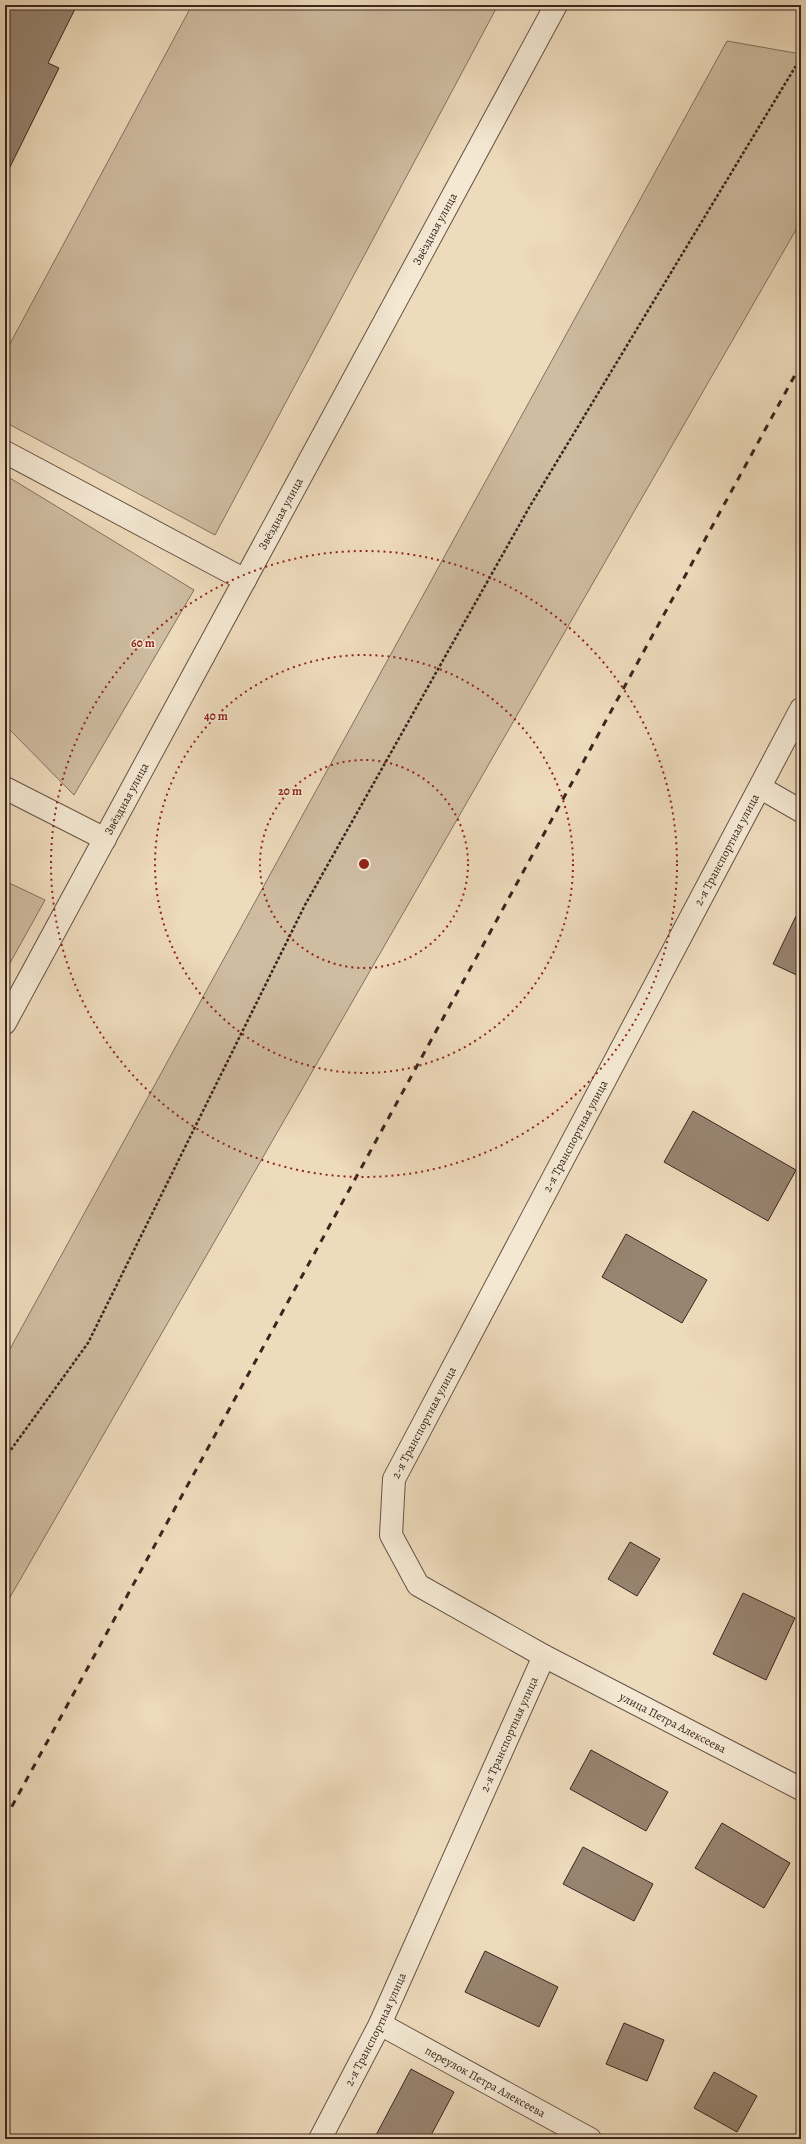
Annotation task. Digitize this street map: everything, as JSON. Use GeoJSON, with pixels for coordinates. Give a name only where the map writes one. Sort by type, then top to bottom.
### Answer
{"type":"FeatureCollection","features":[{"type":"Feature","properties":{"kind":"street","name":"Звёздная улица"},"geometry":{"type":"LineString","coordinates":[[5,1023],[556,5]]}},
{"type":"Feature","properties":{"kind":"street"},"geometry":{"type":"LineString","coordinates":[[5,452],[245,580]]}},
{"type":"Feature","properties":{"kind":"street","name":"2-я Транспортная улица"},"geometry":{"type":"LineString","coordinates":[[320,2139],[380,2024],[544,1656],[418,1585],[391,1535],[394,1479],[761,788],[801,709]]}},
{"type":"Feature","properties":{"kind":"street"},"geometry":{"type":"LineString","coordinates":[[5,788],[105,839]]}},
{"type":"Feature","properties":{"kind":"street"},"geometry":{"type":"LineString","coordinates":[[761,788],[801,811]]}},
{"type":"Feature","properties":{"kind":"street","name":"улица Петра Алексеева"},"geometry":{"type":"LineString","coordinates":[[544,1656],[801,1789]]}},
{"type":"Feature","properties":{"kind":"street","name":"переулок Петра Алексеева"},"geometry":{"type":"LineString","coordinates":[[380,2024],[590,2139]]}},
{"type":"Feature","properties":{"kind":"path"},"geometry":{"type":"LineString","coordinates":[[5,1458],[88,1343],[305,905],[530,506],[797,64],[801,16]]}},
{"type":"Feature","properties":{"kind":"shaded area"},"geometry":{"type":"Polygon","coordinates":[[[192,5],[498,5],[215,535],[5,422],[5,353],[192,5]]]}},
{"type":"Feature","properties":{"kind":"shaded area"},"geometry":{"type":"Polygon","coordinates":[[[727,41],[801,54],[801,221],[5,1606],[5,1358],[727,41]]]}},
{"type":"Feature","properties":{"kind":"shaded area"},"geometry":{"type":"Polygon","coordinates":[[[5,475],[194,590],[74,795],[5,725],[5,475]]]}},
{"type":"Feature","properties":{"kind":"shaded area"},"geometry":{"type":"Polygon","coordinates":[[[5,881],[45,900],[5,972],[5,881]]]}},
{"type":"Feature","properties":{"kind":"building"},"geometry":{"type":"Polygon","coordinates":[[[5,5],[77,5],[48,63],[59,68],[5,177],[5,5]]]}},
{"type":"Feature","properties":{"kind":"building"},"geometry":{"type":"Polygon","coordinates":[[[796,916],[801,919],[801,977],[773,964],[796,916]]]}},
{"type":"Feature","properties":{"kind":"building"},"geometry":{"type":"Polygon","coordinates":[[[693,1111],[796,1170],[768,1221],[664,1162],[693,1111]]]}},
{"type":"Feature","properties":{"kind":"building"},"geometry":{"type":"Polygon","coordinates":[[[626,1234],[707,1280],[682,1323],[602,1277],[626,1234]]]}},
{"type":"Feature","properties":{"kind":"building"},"geometry":{"type":"Polygon","coordinates":[[[630,1542],[660,1559],[637,1596],[608,1579],[630,1542]]]}},
{"type":"Feature","properties":{"kind":"building"},"geometry":{"type":"Polygon","coordinates":[[[743,1593],[795,1618],[766,1680],[713,1654],[743,1593]]]}},
{"type":"Feature","properties":{"kind":"building"},"geometry":{"type":"Polygon","coordinates":[[[591,1750],[668,1792],[646,1831],[570,1789],[591,1750]]]}},
{"type":"Feature","properties":{"kind":"building"},"geometry":{"type":"Polygon","coordinates":[[[722,1823],[790,1863],[764,1908],[695,1868],[722,1823]]]}},
{"type":"Feature","properties":{"kind":"building"},"geometry":{"type":"Polygon","coordinates":[[[583,1847],[653,1884],[634,1921],[563,1884],[583,1847]]]}},
{"type":"Feature","properties":{"kind":"building"},"geometry":{"type":"Polygon","coordinates":[[[485,1951],[558,1987],[539,2027],[465,1992],[485,1951]]]}},
{"type":"Feature","properties":{"kind":"building"},"geometry":{"type":"Polygon","coordinates":[[[624,2023],[664,2040],[647,2081],[606,2064],[624,2023]]]}},
{"type":"Feature","properties":{"kind":"building"},"geometry":{"type":"Polygon","coordinates":[[[411,2069],[454,2092],[429,2139],[374,2139],[411,2069]]]}},
{"type":"Feature","properties":{"kind":"building"},"geometry":{"type":"Polygon","coordinates":[[[714,2072],[757,2096],[737,2132],[694,2108],[714,2072]]]}},
{"type":"Feature","properties":{"kind":"railway"},"geometry":{"type":"LineString","coordinates":[[5,1819],[801,364]]}}]}
